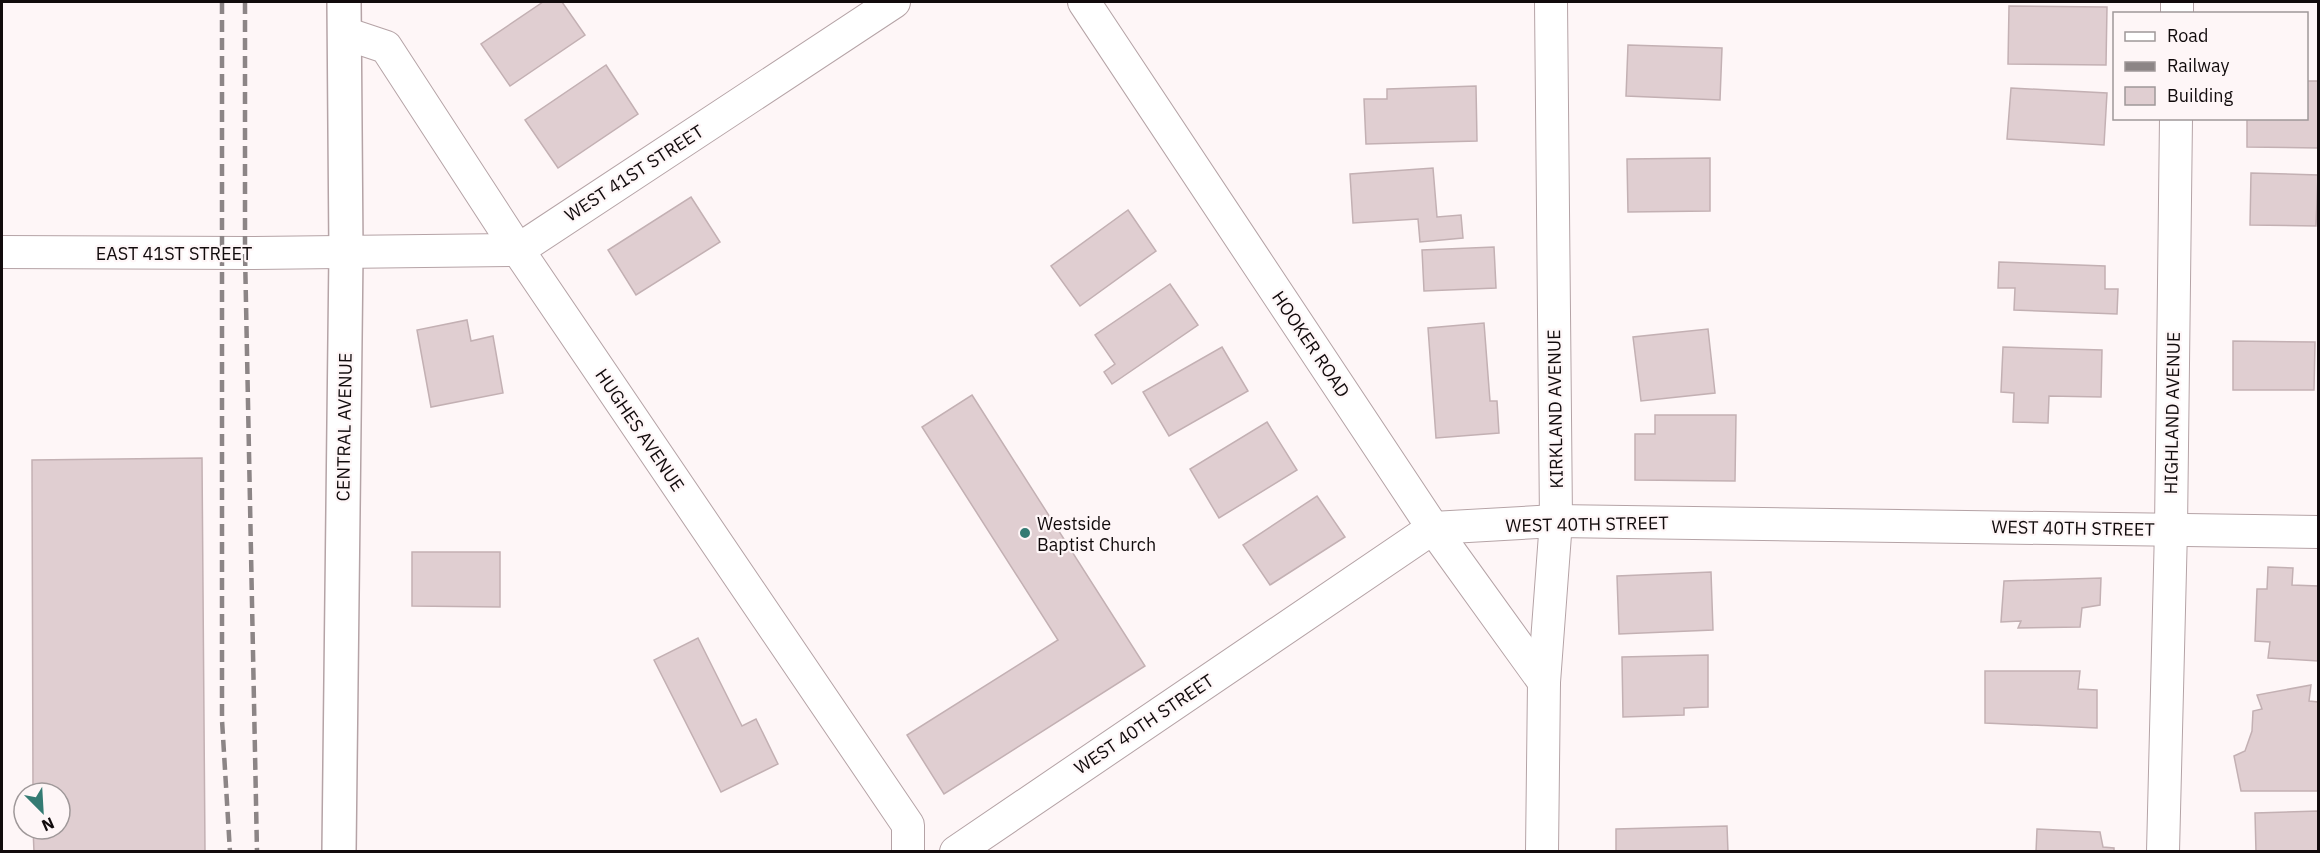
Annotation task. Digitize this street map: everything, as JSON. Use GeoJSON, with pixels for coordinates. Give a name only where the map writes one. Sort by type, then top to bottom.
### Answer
{"type":"FeatureCollection","features":[{"type":"Feature","properties":{"kind":"street","name":"WEST 41ST STREET"},"geometry":{"type":"LineString","coordinates":[[518,250],[894,2]]}},
{"type":"Feature","properties":{"kind":"street","name":"HOOKER ROAD"},"geometry":{"type":"LineString","coordinates":[[1084,2],[1433,528],[1544,682]]}},
{"type":"Feature","properties":{"kind":"street","name":"KIRKLAND AVENUE"},"geometry":{"type":"LineString","coordinates":[[1542,852],[1544,682],[1556,521],[1551,2]]}},
{"type":"Feature","properties":{"kind":"street","name":"HUGHES AVENUE"},"geometry":{"type":"LineString","coordinates":[[344,17],[387,47],[518,250],[908,825],[908,852]]}},
{"type":"Feature","properties":{"kind":"street","name":"CENTRAL AVENUE"},"geometry":{"type":"LineString","coordinates":[[339,852],[346,253],[344,17]]}},
{"type":"Feature","properties":{"kind":"street","name":"HIGHLAND AVENUE"},"geometry":{"type":"LineString","coordinates":[[2163,852],[2171,529],[2176,120]]}},
{"type":"Feature","properties":{"kind":"street"},"geometry":{"type":"LineString","coordinates":[[346,253],[518,250]]}},
{"type":"Feature","properties":{"kind":"street","name":"EAST 41ST STREET"},"geometry":{"type":"LineString","coordinates":[[2,252],[346,253]]}},
{"type":"Feature","properties":{"kind":"street","name":"WEST 40TH STREET"},"geometry":{"type":"LineString","coordinates":[[956,852],[1433,528],[1556,521],[2319,532]]}},
{"type":"Feature","properties":{"kind":"building"},"geometry":{"type":"Polygon","coordinates":[[[543,2],[562,2],[585,35],[510,86],[481,44],[543,2]]]}},
{"type":"Feature","properties":{"kind":"building"},"geometry":{"type":"Polygon","coordinates":[[[2009,6],[2107,7],[2106,65],[2008,64],[2009,6]]]}},
{"type":"Feature","properties":{"kind":"building"},"geometry":{"type":"Polygon","coordinates":[[[1628,45],[1722,48],[1720,100],[1626,96],[1628,45]]]}},
{"type":"Feature","properties":{"kind":"building"},"geometry":{"type":"Polygon","coordinates":[[[606,65],[638,114],[558,168],[525,120],[606,65]]]}},
{"type":"Feature","properties":{"kind":"building"},"geometry":{"type":"Polygon","coordinates":[[[2308,81],[2318,81],[2318,148],[2247,147],[2247,120],[2308,120],[2308,81]]]}},
{"type":"Feature","properties":{"kind":"building"},"geometry":{"type":"Polygon","coordinates":[[[1476,86],[1477,141],[1366,144],[1364,99],[1387,99],[1387,89],[1476,86]]]}},
{"type":"Feature","properties":{"kind":"building"},"geometry":{"type":"Polygon","coordinates":[[[2011,88],[2107,93],[2104,145],[2007,139],[2011,88]]]}},
{"type":"Feature","properties":{"kind":"building"},"geometry":{"type":"Polygon","coordinates":[[[1710,158],[1710,211],[1628,212],[1627,159],[1710,158]]]}},
{"type":"Feature","properties":{"kind":"building"},"geometry":{"type":"Polygon","coordinates":[[[1433,168],[1437,217],[1461,215],[1463,238],[1420,242],[1418,219],[1353,223],[1350,174],[1433,168]]]}},
{"type":"Feature","properties":{"kind":"building"},"geometry":{"type":"Polygon","coordinates":[[[2251,173],[2318,175],[2316,226],[2250,225],[2251,173]]]}},
{"type":"Feature","properties":{"kind":"building"},"geometry":{"type":"Polygon","coordinates":[[[691,197],[720,242],[636,295],[608,250],[691,197]]]}},
{"type":"Feature","properties":{"kind":"building"},"geometry":{"type":"Polygon","coordinates":[[[1128,210],[1156,251],[1080,306],[1051,266],[1128,210]]]}},
{"type":"Feature","properties":{"kind":"building"},"geometry":{"type":"Polygon","coordinates":[[[1494,247],[1496,288],[1424,291],[1422,250],[1494,247]]]}},
{"type":"Feature","properties":{"kind":"building"},"geometry":{"type":"Polygon","coordinates":[[[1999,262],[2105,266],[2105,289],[2118,289],[2117,314],[2014,310],[2015,288],[1998,288],[1999,262]]]}},
{"type":"Feature","properties":{"kind":"building"},"geometry":{"type":"Polygon","coordinates":[[[1170,284],[1198,325],[1112,384],[1104,372],[1115,364],[1095,335],[1170,284]]]}},
{"type":"Feature","properties":{"kind":"building"},"geometry":{"type":"Polygon","coordinates":[[[467,320],[471,341],[493,336],[503,393],[431,407],[417,330],[467,320]]]}},
{"type":"Feature","properties":{"kind":"building"},"geometry":{"type":"Polygon","coordinates":[[[1484,323],[1490,401],[1497,401],[1499,433],[1436,438],[1428,328],[1484,323]]]}},
{"type":"Feature","properties":{"kind":"building"},"geometry":{"type":"Polygon","coordinates":[[[1708,329],[1715,393],[1641,401],[1633,337],[1708,329]]]}},
{"type":"Feature","properties":{"kind":"building"},"geometry":{"type":"Polygon","coordinates":[[[2233,341],[2315,342],[2314,390],[2233,390],[2233,341]]]}},
{"type":"Feature","properties":{"kind":"building"},"geometry":{"type":"Polygon","coordinates":[[[1222,347],[1248,391],[1169,436],[1143,392],[1222,347]]]}},
{"type":"Feature","properties":{"kind":"building"},"geometry":{"type":"Polygon","coordinates":[[[2003,347],[2102,350],[2101,397],[2049,396],[2048,423],[2013,422],[2014,393],[2001,392],[2003,347]]]}},
{"type":"Feature","properties":{"kind":"building","name":"Westside Baptist Church"},"geometry":{"type":"Polygon","coordinates":[[[972,395],[1145,666],[944,794],[907,735],[1058,640],[922,427],[972,395]]]}},
{"type":"Feature","properties":{"kind":"building"},"geometry":{"type":"Polygon","coordinates":[[[1655,415],[1736,415],[1735,481],[1635,480],[1635,434],[1655,434],[1655,415]]]}},
{"type":"Feature","properties":{"kind":"building"},"geometry":{"type":"Polygon","coordinates":[[[1267,422],[1297,470],[1219,518],[1190,469],[1267,422]]]}},
{"type":"Feature","properties":{"kind":"building"},"geometry":{"type":"Polygon","coordinates":[[[202,458],[205,852],[34,852],[34,841],[72,841],[72,781],[33,781],[32,460],[202,458]]]}},
{"type":"Feature","properties":{"kind":"building"},"geometry":{"type":"Polygon","coordinates":[[[1317,496],[1345,537],[1270,585],[1243,545],[1317,496]]]}},
{"type":"Feature","properties":{"kind":"building"},"geometry":{"type":"Polygon","coordinates":[[[412,552],[500,552],[500,607],[412,606],[412,552]]]}},
{"type":"Feature","properties":{"kind":"building"},"geometry":{"type":"Polygon","coordinates":[[[2268,567],[2293,568],[2292,585],[2318,586],[2318,661],[2268,658],[2270,642],[2255,641],[2257,589],[2267,589],[2268,567]]]}},
{"type":"Feature","properties":{"kind":"building"},"geometry":{"type":"Polygon","coordinates":[[[1711,572],[1713,630],[1619,634],[1617,576],[1711,572]]]}},
{"type":"Feature","properties":{"kind":"building"},"geometry":{"type":"Polygon","coordinates":[[[2101,578],[2100,605],[2082,608],[2080,627],[2018,628],[2021,621],[2001,622],[2004,581],[2101,578]]]}},
{"type":"Feature","properties":{"kind":"building"},"geometry":{"type":"Polygon","coordinates":[[[698,638],[742,726],[756,719],[778,764],[721,792],[654,660],[698,638]]]}},
{"type":"Feature","properties":{"kind":"building"},"geometry":{"type":"Polygon","coordinates":[[[1708,655],[1708,707],[1684,708],[1684,715],[1623,717],[1622,657],[1708,655]]]}},
{"type":"Feature","properties":{"kind":"building"},"geometry":{"type":"Polygon","coordinates":[[[1985,671],[2080,671],[2078,689],[2097,690],[2097,728],[1985,723],[1985,671]]]}},
{"type":"Feature","properties":{"kind":"building"},"geometry":{"type":"Polygon","coordinates":[[[2311,685],[2309,701],[2318,702],[2318,791],[2241,791],[2234,756],[2245,751],[2252,731],[2253,711],[2262,709],[2257,695],[2311,685]]]}},
{"type":"Feature","properties":{"kind":"building"},"geometry":{"type":"Polygon","coordinates":[[[2318,811],[2318,852],[2256,852],[2255,813],[2318,811]]]}},
{"type":"Feature","properties":{"kind":"building"},"geometry":{"type":"Polygon","coordinates":[[[1727,826],[1728,852],[1616,852],[1616,829],[1727,826]]]}},
{"type":"Feature","properties":{"kind":"building"},"geometry":{"type":"Polygon","coordinates":[[[2037,829],[2100,832],[2103,847],[2114,848],[2114,852],[2036,852],[2037,829]]]}},
{"type":"Feature","properties":{"kind":"railway"},"geometry":{"type":"LineString","coordinates":[[222,2],[222,720],[230,852]]}},
{"type":"Feature","properties":{"kind":"railway"},"geometry":{"type":"LineString","coordinates":[[245,2],[245,253],[257,852]]}},
{"type":"Feature","properties":{"kind":"place","name":"Westside Baptist Church"},"geometry":{"type":"Point","coordinates":[1025,533]}}]}
